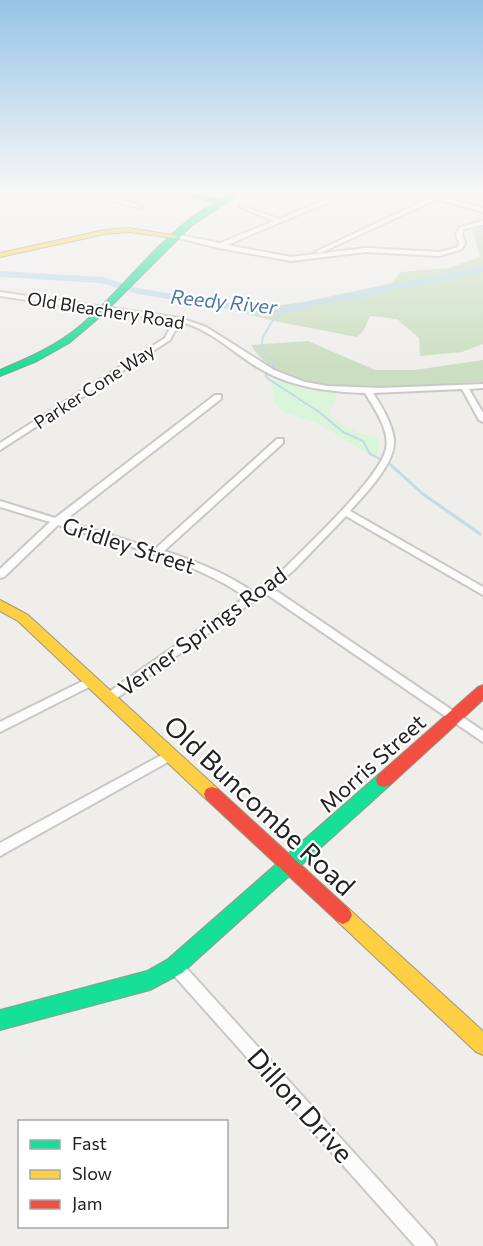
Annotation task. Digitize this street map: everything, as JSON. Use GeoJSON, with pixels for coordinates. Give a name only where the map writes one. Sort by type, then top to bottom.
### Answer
{"type":"FeatureCollection","features":[{"type":"Feature","properties":{"kind":"street"},"geometry":{"type":"LineString","coordinates":[[0,373],[66,341],[104,308],[159,251]]}},
{"type":"Feature","properties":{"kind":"street"},"geometry":{"type":"LineString","coordinates":[[248,251],[291,259],[356,251]]}},
{"type":"Feature","properties":{"kind":"street"},"geometry":{"type":"LineString","coordinates":[[307,257],[320,251]]}},
{"type":"Feature","properties":{"kind":"street"},"geometry":{"type":"LineString","coordinates":[[398,251],[449,253],[452,251]]}},
{"type":"Feature","properties":{"kind":"street","name":"Old Bleachery Road"},"geometry":{"type":"LineString","coordinates":[[0,294],[147,313],[184,321],[203,327],[270,371],[288,380],[327,387],[367,389],[483,386]]}},
{"type":"Feature","properties":{"kind":"street","name":"Parker Cone Way"},"geometry":{"type":"LineString","coordinates":[[0,447],[168,339],[171,331],[184,321]]}},
{"type":"Feature","properties":{"kind":"street"},"geometry":{"type":"LineString","coordinates":[[464,386],[483,420]]}},
{"type":"Feature","properties":{"kind":"street","name":"Verner Springs Road"},"geometry":{"type":"LineString","coordinates":[[110,697],[266,590],[300,560],[380,469],[390,449],[386,427],[367,389]]}},
{"type":"Feature","properties":{"kind":"street"},"geometry":{"type":"LineString","coordinates":[[0,575],[56,522],[218,397]]}},
{"type":"Feature","properties":{"kind":"street"},"geometry":{"type":"LineString","coordinates":[[157,552],[280,441]]}},
{"type":"Feature","properties":{"kind":"street","name":"Gridley Street"},"geometry":{"type":"LineString","coordinates":[[0,504],[157,552],[212,572],[254,597]]}},
{"type":"Feature","properties":{"kind":"street"},"geometry":{"type":"LineString","coordinates":[[344,511],[483,592]]}},
{"type":"Feature","properties":{"kind":"street"},"geometry":{"type":"LineString","coordinates":[[266,590],[483,737]]}},
{"type":"Feature","properties":{"kind":"street","name":"Old Buncombe Road"},"geometry":{"type":"LineString","coordinates":[[0,605],[23,618],[110,697],[483,1045]]}},
{"type":"Feature","properties":{"kind":"street"},"geometry":{"type":"LineString","coordinates":[[0,726],[91,681]]}},
{"type":"Feature","properties":{"kind":"street","name":"Morris Street"},"geometry":{"type":"LineString","coordinates":[[0,1020],[150,980],[175,966],[483,691]]}},
{"type":"Feature","properties":{"kind":"street"},"geometry":{"type":"LineString","coordinates":[[0,850],[171,755]]}},
{"type":"Feature","properties":{"kind":"street","name":"Dillon Drive"},"geometry":{"type":"LineString","coordinates":[[175,966],[427,1246]]}},
{"type":"Feature","properties":{"kind":"green space"},"geometry":{"type":"Polygon","coordinates":[[[478,251],[483,251],[483,344],[462,352],[420,356],[419,338],[397,319],[370,316],[364,330],[357,337],[234,311],[304,302],[392,283],[401,272],[448,268],[480,257],[478,251]]]}},
{"type":"Feature","properties":{"kind":"green space"},"geometry":{"type":"Polygon","coordinates":[[[308,341],[375,370],[415,370],[483,360],[483,382],[393,387],[324,384],[293,377],[268,364],[251,345],[308,341]]]}},
{"type":"Feature","properties":{"kind":"green space"},"geometry":{"type":"Polygon","coordinates":[[[272,380],[336,391],[336,399],[329,411],[339,422],[376,437],[380,444],[376,459],[319,424],[284,412],[273,402],[272,380]]]}},
{"type":"Feature","properties":{"kind":"waterway","name":"Reedy River"},"geometry":{"type":"LineString","coordinates":[[0,274],[103,280],[138,291],[227,306],[277,311],[483,269]]}},
{"type":"Feature","properties":{"kind":"waterway"},"geometry":{"type":"LineString","coordinates":[[273,366],[273,361],[261,348],[263,337],[277,313]]}},
{"type":"Feature","properties":{"kind":"waterway"},"geometry":{"type":"LineString","coordinates":[[266,374],[267,378],[319,412],[343,432],[363,441],[370,454],[380,459]]}},
{"type":"Feature","properties":{"kind":"waterway"},"geometry":{"type":"LineString","coordinates":[[389,463],[393,467]]}},
{"type":"Feature","properties":{"kind":"waterway"},"geometry":{"type":"LineString","coordinates":[[393,467],[423,494],[480,534]]}},
{"type":"Feature","properties":{"kind":"traffic: fast"},"geometry":{"type":"LineString","coordinates":[[0,373],[42,355],[83,328],[159,251]]}},
{"type":"Feature","properties":{"kind":"traffic: fast"},"geometry":{"type":"LineString","coordinates":[[0,1020],[150,980],[175,966],[384,780]]}},
{"type":"Feature","properties":{"kind":"traffic: slow"},"geometry":{"type":"LineString","coordinates":[[0,255],[18,251]]}},
{"type":"Feature","properties":{"kind":"traffic: slow"},"geometry":{"type":"LineString","coordinates":[[0,605],[23,618],[212,794]]}},
{"type":"Feature","properties":{"kind":"traffic: slow"},"geometry":{"type":"LineString","coordinates":[[343,915],[483,1045]]}},
{"type":"Feature","properties":{"kind":"traffic: jam"},"geometry":{"type":"LineString","coordinates":[[384,780],[483,691]]}},
{"type":"Feature","properties":{"kind":"traffic: jam"},"geometry":{"type":"LineString","coordinates":[[212,794],[343,915]]}}]}
